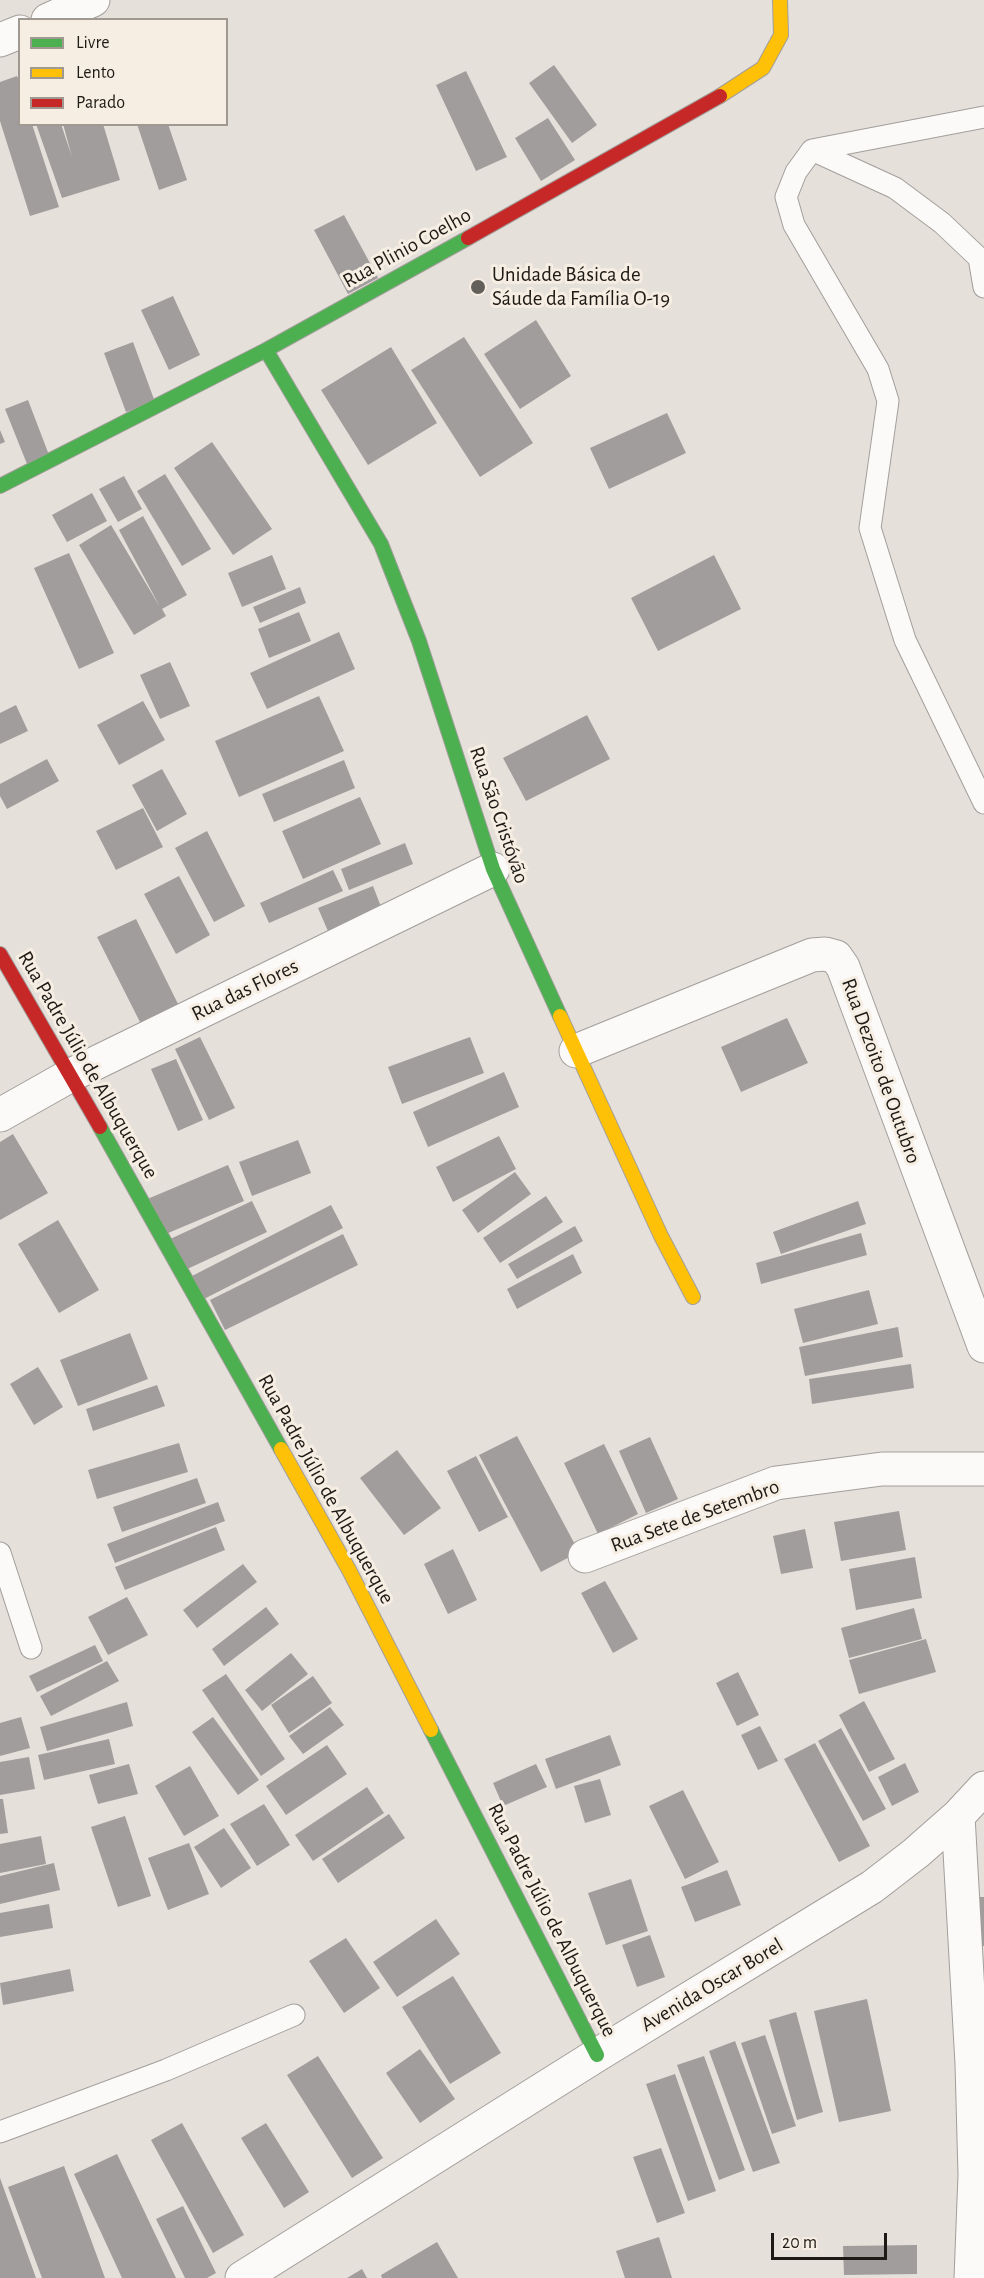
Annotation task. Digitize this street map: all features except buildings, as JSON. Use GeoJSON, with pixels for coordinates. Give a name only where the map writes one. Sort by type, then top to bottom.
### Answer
{"type":"FeatureCollection","features":[{"type":"Feature","properties":{"kind":"street"},"geometry":{"type":"LineString","coordinates":[[52,18],[93,0]]}},
{"type":"Feature","properties":{"kind":"street","name":"Rua Plinio Coelho"},"geometry":{"type":"LineString","coordinates":[[0,486],[266,350],[707,104],[763,68],[781,35],[780,0]]}},
{"type":"Feature","properties":{"kind":"street"},"geometry":{"type":"LineString","coordinates":[[0,40],[18,33]]}},
{"type":"Feature","properties":{"kind":"street","name":"Rua São Cristóvão"},"geometry":{"type":"LineString","coordinates":[[266,350],[381,544],[419,640],[493,869],[661,1236],[693,1297]]}},
{"type":"Feature","properties":{"kind":"street","name":"Rua das Flores"},"geometry":{"type":"LineString","coordinates":[[0,1115],[71,1075],[493,869]]}},
{"type":"Feature","properties":{"kind":"street","name":"Rua Padre Júlio de Albuquerque"},"geometry":{"type":"LineString","coordinates":[[0,954],[71,1075],[349,1570],[597,2055]]}},
{"type":"Feature","properties":{"kind":"street","name":"Rua Dezoito de Outubro"},"geometry":{"type":"LineString","coordinates":[[576,1051],[812,955],[825,954],[836,957],[843,967],[984,1346]]}},
{"type":"Feature","properties":{"kind":"street","name":"Rua Sete de Setembro"},"geometry":{"type":"LineString","coordinates":[[585,1556],[776,1483],[882,1469],[984,1469]]}},
{"type":"Feature","properties":{"kind":"street","name":"Avenida Oscar Borel"},"geometry":{"type":"LineString","coordinates":[[242,2278],[597,2055],[872,1887],[958,1816],[984,1788]]}},
{"type":"Feature","properties":{"kind":"street"},"geometry":{"type":"LineString","coordinates":[[958,1816],[972,2064],[975,2175],[971,2278]]}},
{"type":"Feature","properties":{"kind":"lane"},"geometry":{"type":"LineString","coordinates":[[984,117],[812,150],[796,172],[786,197],[794,225],[878,369],[888,401],[870,528],[906,640],[984,803]]}},
{"type":"Feature","properties":{"kind":"lane"},"geometry":{"type":"LineString","coordinates":[[812,150],[895,188],[942,223],[979,258],[984,287]]}},
{"type":"Feature","properties":{"kind":"lane"},"geometry":{"type":"LineString","coordinates":[[0,1553],[31,1648]]}},
{"type":"Feature","properties":{"kind":"lane"},"geometry":{"type":"LineString","coordinates":[[0,2132],[166,2070],[294,2015]]}},
{"type":"Feature","properties":{"kind":"traffic: fast"},"geometry":{"type":"LineString","coordinates":[[0,486],[266,350],[468,238]]}},
{"type":"Feature","properties":{"kind":"traffic: fast"},"geometry":{"type":"LineString","coordinates":[[266,350],[381,544],[419,641],[493,869],[560,1016]]}},
{"type":"Feature","properties":{"kind":"traffic: fast"},"geometry":{"type":"LineString","coordinates":[[100,1127],[281,1449]]}},
{"type":"Feature","properties":{"kind":"traffic: fast"},"geometry":{"type":"LineString","coordinates":[[431,1730],[597,2055]]}},
{"type":"Feature","properties":{"kind":"traffic: slow"},"geometry":{"type":"LineString","coordinates":[[720,96],[763,68],[781,35],[780,0]]}},
{"type":"Feature","properties":{"kind":"traffic: slow"},"geometry":{"type":"LineString","coordinates":[[560,1016],[661,1236],[693,1297]]}},
{"type":"Feature","properties":{"kind":"traffic: slow"},"geometry":{"type":"LineString","coordinates":[[281,1449],[349,1570],[431,1730]]}},
{"type":"Feature","properties":{"kind":"traffic: jam"},"geometry":{"type":"LineString","coordinates":[[468,238],[720,96]]}},
{"type":"Feature","properties":{"kind":"traffic: jam"},"geometry":{"type":"LineString","coordinates":[[0,954],[100,1127]]}},
{"type":"Feature","properties":{"kind":"place","name":"Unidade Básica de Sáude da Família O-19"},"geometry":{"type":"Point","coordinates":[478,287]}}]}
